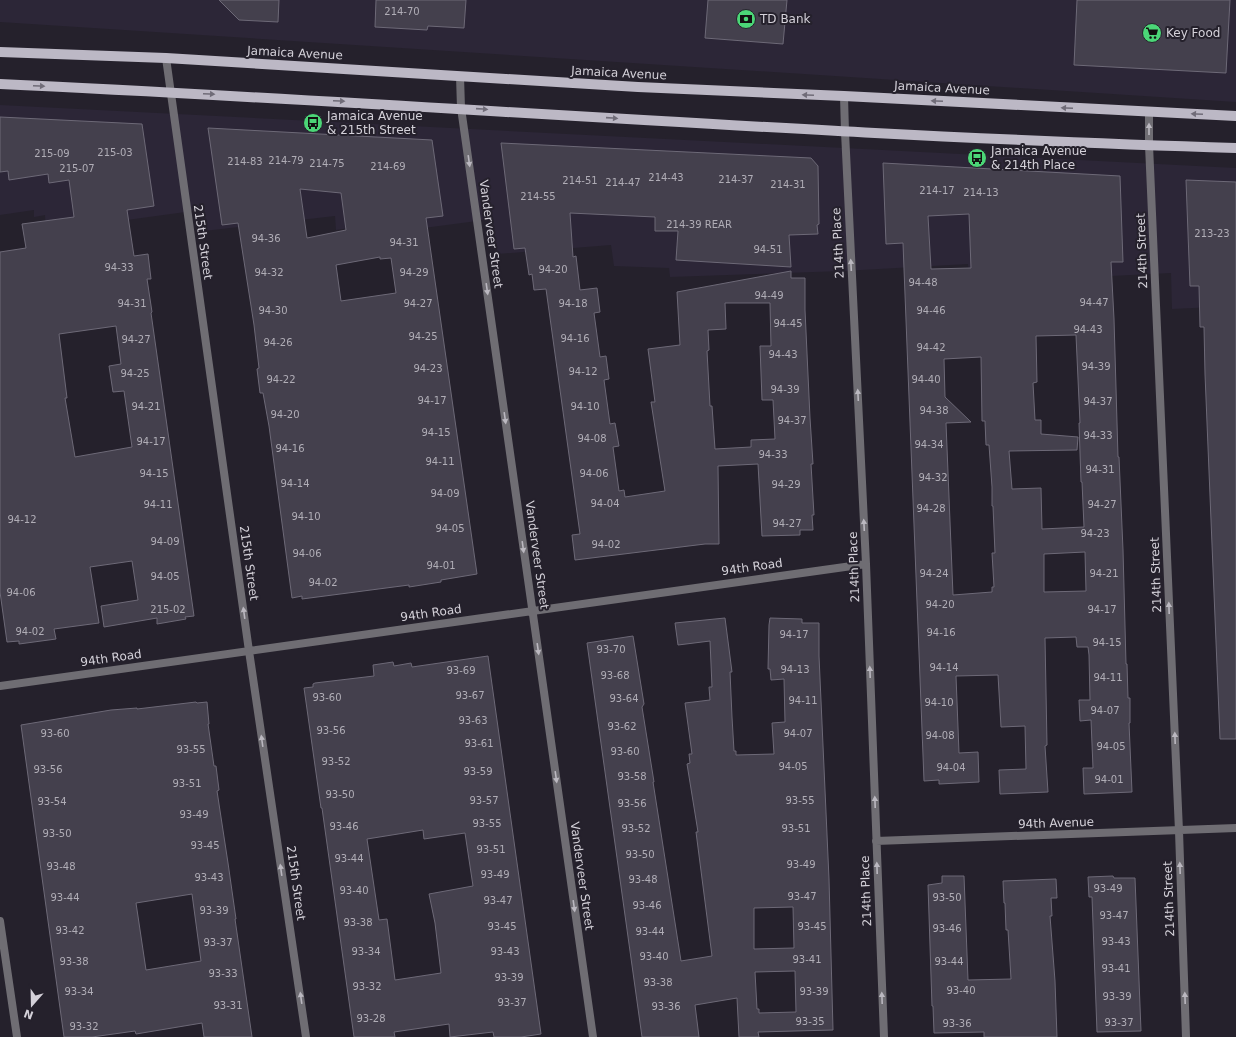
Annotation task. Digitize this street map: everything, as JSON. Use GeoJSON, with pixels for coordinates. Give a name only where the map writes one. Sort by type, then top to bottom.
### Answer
{"type":"FeatureCollection","features":[{"type":"Feature","properties":{"kind":"main road","name":"Jamaica Avenue"},"geometry":{"type":"LineString","coordinates":[[0,52],[166,58],[638,87],[1236,116]]}},
{"type":"Feature","properties":{"kind":"main road"},"geometry":{"type":"LineString","coordinates":[[0,84],[461,108],[845,132],[1236,148]]}},
{"type":"Feature","properties":{"kind":"street","name":"215th Street"},"geometry":{"type":"LineString","coordinates":[[166,58],[249,651],[306,1037]]}},
{"type":"Feature","properties":{"kind":"street","name":"Vanderveer Street"},"geometry":{"type":"LineString","coordinates":[[460,76],[461,108],[593,1037]]}},
{"type":"Feature","properties":{"kind":"street","name":"214th Place"},"geometry":{"type":"LineString","coordinates":[[844,96],[866,564],[884,1037]]}},
{"type":"Feature","properties":{"kind":"street","name":"214th Street"},"geometry":{"type":"LineString","coordinates":[[1149,112],[1149,145],[1179,831],[1186,1037]]}},
{"type":"Feature","properties":{"kind":"street","name":"94th Road"},"geometry":{"type":"LineString","coordinates":[[0,686],[866,564]]}},
{"type":"Feature","properties":{"kind":"street","name":"94th Avenue"},"geometry":{"type":"LineString","coordinates":[[876,841],[1236,828]]}},
{"type":"Feature","properties":{"kind":"street"},"geometry":{"type":"LineString","coordinates":[[0,921],[17,1037]]}},
{"type":"Feature","properties":{"kind":"shaded area"},"geometry":{"type":"Polygon","coordinates":[[[0,0],[1236,0],[1236,102],[0,22],[0,0]]]}},
{"type":"Feature","properties":{"kind":"shaded area"},"geometry":{"type":"Polygon","coordinates":[[[0,105],[1236,168],[1236,306],[1172,309],[1171,273],[970,283],[968,264],[843,271],[670,277],[669,268],[614,266],[611,245],[497,254],[492,219],[386,233],[385,223],[336,230],[335,216],[204,231],[200,210],[46,231],[45,215],[34,217],[34,210],[0,215],[0,105]]]}},
{"type":"Feature","properties":{"kind":"building"},"geometry":{"type":"Polygon","coordinates":[[[219,0],[279,0],[278,22],[239,20],[219,0]]]}},
{"type":"Feature","properties":{"kind":"building"},"geometry":{"type":"Polygon","coordinates":[[[376,0],[466,0],[464,28],[428,26],[427,30],[375,27],[376,0]]]}},
{"type":"Feature","properties":{"kind":"building","name":"TD Bank"},"geometry":{"type":"Polygon","coordinates":[[[708,0],[787,0],[783,44],[705,38],[708,0]]]}},
{"type":"Feature","properties":{"kind":"building","name":"Key Food"},"geometry":{"type":"Polygon","coordinates":[[[1077,0],[1230,0],[1226,73],[1074,65],[1077,0]]]}},
{"type":"Feature","properties":{"kind":"building"},"geometry":{"type":"Polygon","coordinates":[[[0,117],[142,124],[154,206],[127,210],[134,256],[148,254],[151,279],[147,279],[151,313],[194,616],[185,617],[186,619],[157,624],[157,618],[104,627],[101,606],[138,600],[132,561],[90,567],[99,623],[54,629],[56,639],[19,644],[19,641],[7,642],[0,592],[0,252],[26,248],[22,224],[74,217],[69,180],[49,183],[48,174],[9,180],[8,171],[0,172],[0,117]],[[116,326],[59,334],[67,398],[65,398],[75,457],[132,447],[124,391],[113,392],[109,366],[121,364],[116,326]]]}},
{"type":"Feature","properties":{"kind":"building"},"geometry":{"type":"Polygon","coordinates":[[[208,128],[432,140],[443,216],[426,218],[477,574],[409,587],[409,585],[302,599],[302,596],[292,598],[269,426],[263,393],[260,393],[257,369],[259,368],[254,325],[238,223],[222,225],[208,128]],[[300,189],[307,238],[346,230],[341,193],[300,189]],[[380,257],[336,265],[341,301],[396,293],[391,258],[380,259],[380,257]]]}},
{"type":"Feature","properties":{"kind":"building"},"geometry":{"type":"Polygon","coordinates":[[[501,143],[811,158],[818,166],[818,234],[789,235],[791,267],[676,260],[678,231],[655,231],[655,217],[570,213],[573,257],[576,256],[580,290],[597,288],[600,312],[594,313],[600,357],[606,356],[609,379],[604,380],[610,424],[615,423],[619,446],[613,447],[619,491],[624,490],[625,497],[665,491],[651,402],[655,402],[648,349],[680,345],[677,292],[791,271],[791,278],[805,278],[805,310],[813,464],[811,464],[814,515],[812,515],[813,530],[800,530],[800,535],[762,536],[758,464],[718,466],[719,544],[705,544],[575,560],[572,535],[580,534],[546,289],[534,290],[532,274],[529,275],[525,248],[514,249],[501,143]],[[725,303],[726,329],[708,330],[709,350],[707,351],[710,406],[712,406],[715,449],[751,447],[751,440],[775,439],[773,400],[762,400],[760,346],[771,346],[770,303],[725,303]]]}},
{"type":"Feature","properties":{"kind":"building"},"geometry":{"type":"Polygon","coordinates":[[[883,163],[1120,176],[1123,262],[1111,262],[1123,550],[1126,664],[1128,698],[1130,698],[1129,723],[1132,792],[1084,794],[1083,768],[1093,768],[1091,720],[1080,721],[1079,700],[1090,700],[1089,655],[1088,647],[1077,647],[1076,637],[1045,638],[1047,745],[1045,746],[1048,792],[1000,794],[999,770],[1026,769],[1025,726],[1001,727],[998,675],[956,676],[959,753],[978,752],[979,782],[939,784],[939,780],[924,781],[903,243],[886,244],[883,163]],[[969,214],[928,216],[931,269],[971,268],[969,214]],[[1076,335],[1036,336],[1037,382],[1033,383],[1035,420],[1041,420],[1041,434],[1078,437],[1077,450],[1009,451],[1012,489],[1041,488],[1042,529],[1084,527],[1076,335]],[[981,357],[944,359],[945,397],[971,422],[946,423],[953,595],[992,592],[992,587],[994,587],[992,553],[995,553],[993,506],[989,445],[986,445],[985,421],[982,421],[981,357]],[[1085,552],[1044,554],[1044,592],[1086,591],[1085,552]]]}},
{"type":"Feature","properties":{"kind":"building"},"geometry":{"type":"Polygon","coordinates":[[[1186,180],[1236,182],[1236,739],[1220,739],[1204,327],[1200,327],[1199,286],[1190,286],[1186,180]]]}},
{"type":"Feature","properties":{"kind":"building"},"geometry":{"type":"Polygon","coordinates":[[[725,618],[732,672],[730,672],[732,717],[734,751],[736,751],[736,755],[774,754],[772,723],[785,722],[784,679],[771,680],[770,669],[768,669],[770,618],[802,619],[802,623],[819,623],[833,1030],[758,1032],[759,1037],[739,1037],[737,998],[695,1005],[699,1037],[642,1037],[587,643],[633,636],[644,704],[642,707],[653,782],[681,961],[712,956],[696,832],[698,832],[687,764],[690,763],[689,754],[692,754],[685,703],[710,700],[709,687],[712,687],[710,641],[678,645],[675,623],[725,618]],[[793,907],[754,908],[754,949],[794,948],[793,907]],[[795,971],[755,972],[757,1009],[759,1009],[759,1013],[796,1012],[795,971]]]}},
{"type":"Feature","properties":{"kind":"building"},"geometry":{"type":"Polygon","coordinates":[[[488,656],[541,1034],[521,1037],[494,1037],[493,1032],[450,1037],[449,1024],[394,1032],[395,1037],[354,1037],[304,688],[313,687],[313,684],[315,683],[374,676],[373,665],[393,662],[394,666],[411,663],[412,667],[488,656]],[[423,830],[367,839],[379,920],[387,919],[395,980],[441,973],[435,923],[429,894],[473,886],[465,833],[424,839],[423,830]]]}},
{"type":"Feature","properties":{"kind":"building"},"geometry":{"type":"Polygon","coordinates":[[[207,702],[208,724],[219,790],[217,791],[252,1037],[204,1037],[202,1023],[136,1034],[135,1031],[92,1037],[64,1037],[21,725],[111,710],[207,702]],[[192,894],[136,903],[146,970],[201,961],[192,894]]]}},
{"type":"Feature","properties":{"kind":"building"},"geometry":{"type":"Polygon","coordinates":[[[942,876],[964,876],[968,980],[1011,979],[1003,881],[1056,879],[1057,898],[1051,898],[1052,916],[1050,916],[1055,981],[1057,1037],[984,1037],[984,1032],[934,1033],[928,885],[942,883],[942,876]]]}},
{"type":"Feature","properties":{"kind":"building"},"geometry":{"type":"Polygon","coordinates":[[[1113,876],[1114,878],[1135,878],[1141,1031],[1097,1032],[1092,897],[1089,897],[1088,877],[1113,876]]]}},
{"type":"Feature","properties":{"kind":"place","name":"TD Bank"},"geometry":{"type":"Point","coordinates":[746,19]}},
{"type":"Feature","properties":{"kind":"place","name":"Key Food"},"geometry":{"type":"Point","coordinates":[1152,33]}},
{"type":"Feature","properties":{"kind":"place","name":"Jamaica Avenue & 215th Street"},"geometry":{"type":"Point","coordinates":[313,123]}},
{"type":"Feature","properties":{"kind":"place","name":"Jamaica Avenue & 214th Place"},"geometry":{"type":"Point","coordinates":[977,158]}}]}
